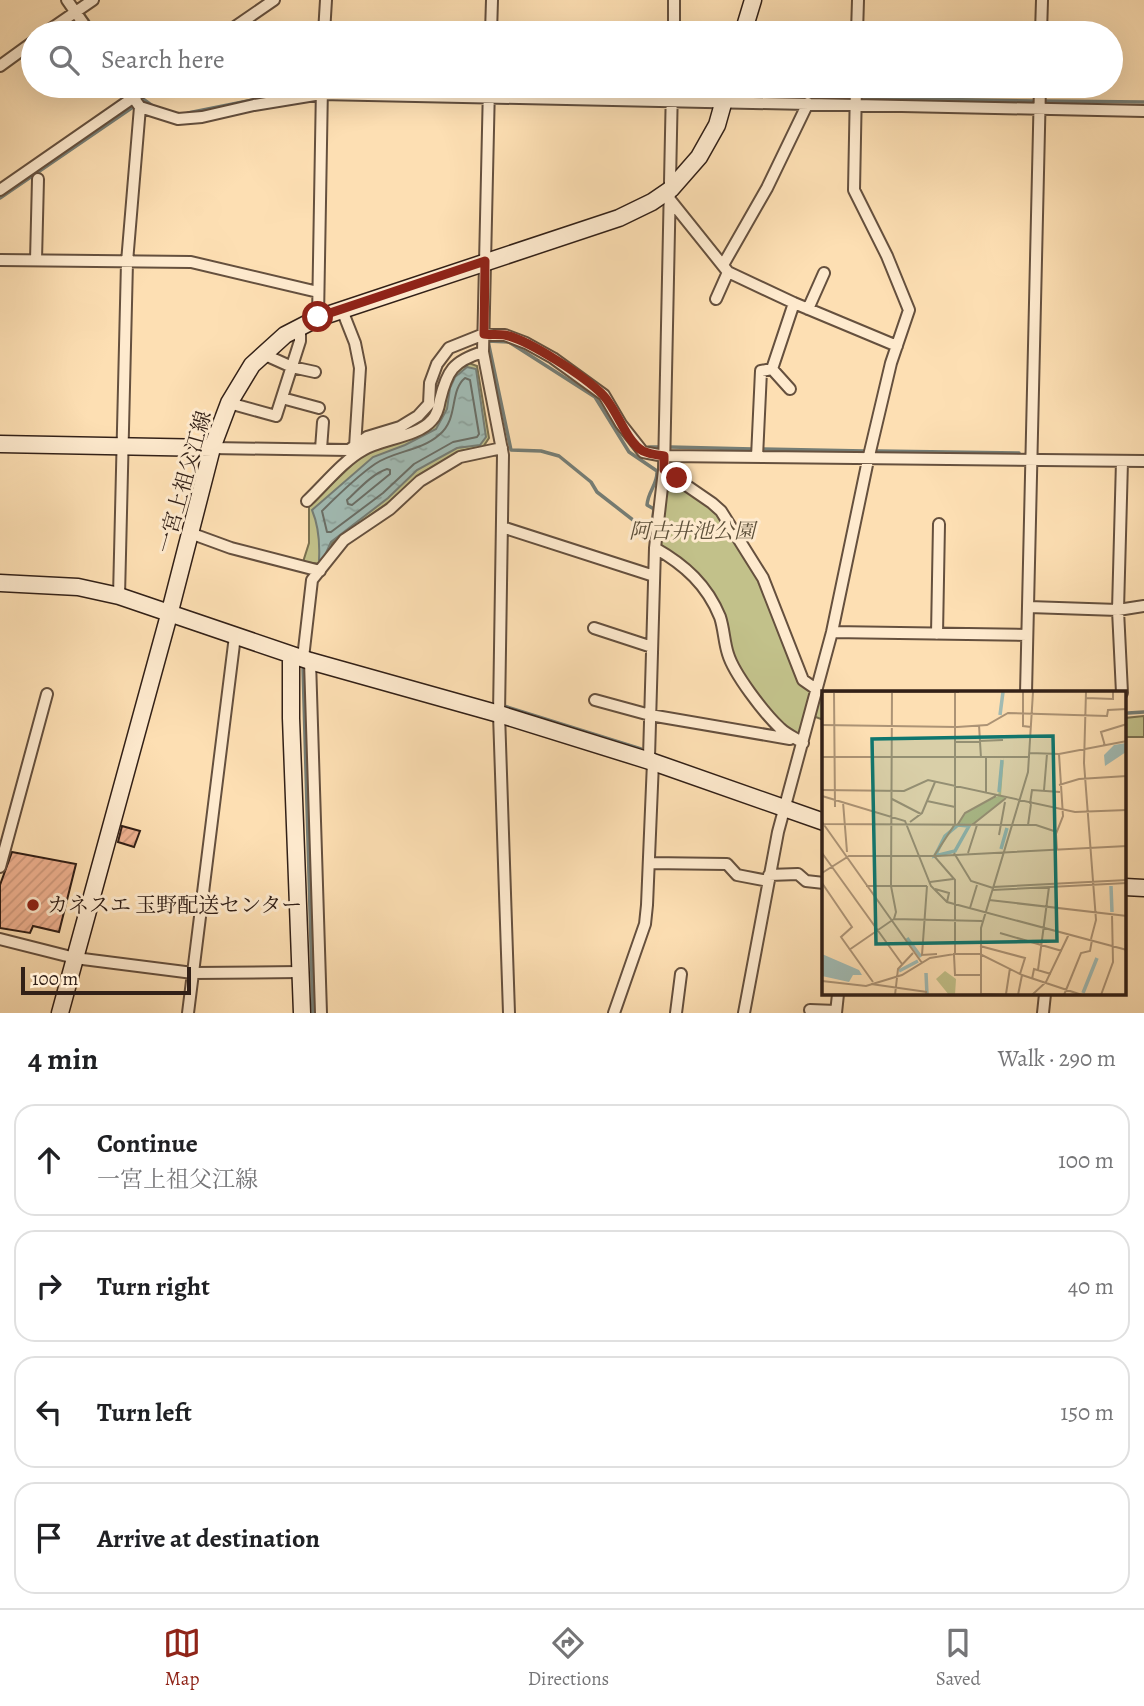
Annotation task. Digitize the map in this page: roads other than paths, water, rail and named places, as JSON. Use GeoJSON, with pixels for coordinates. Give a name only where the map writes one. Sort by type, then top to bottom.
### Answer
{"type":"FeatureCollection","features":[{"type":"Feature","properties":{"kind":"street"},"geometry":{"type":"LineString","coordinates":[[67,0],[81,21]]}},
{"type":"Feature","properties":{"kind":"street"},"geometry":{"type":"LineString","coordinates":[[62,21],[93,0]]}},
{"type":"Feature","properties":{"kind":"street"},"geometry":{"type":"LineString","coordinates":[[244,21],[275,0]]}},
{"type":"Feature","properties":{"kind":"street"},"geometry":{"type":"LineString","coordinates":[[325,21],[326,0]]}},
{"type":"Feature","properties":{"kind":"street"},"geometry":{"type":"LineString","coordinates":[[491,21],[492,0]]}},
{"type":"Feature","properties":{"kind":"street"},"geometry":{"type":"LineString","coordinates":[[674,0],[674,21]]}},
{"type":"Feature","properties":{"kind":"street"},"geometry":{"type":"LineString","coordinates":[[747,21],[753,0]]}},
{"type":"Feature","properties":{"kind":"street"},"geometry":{"type":"LineString","coordinates":[[857,21],[858,0]]}},
{"type":"Feature","properties":{"kind":"street"},"geometry":{"type":"LineString","coordinates":[[1041,21],[1042,0]]}},
{"type":"Feature","properties":{"kind":"street"},"geometry":{"type":"LineString","coordinates":[[0,66],[21,51]]}},
{"type":"Feature","properties":{"kind":"street"},"geometry":{"type":"LineString","coordinates":[[133,98],[136,102],[178,119],[202,117],[285,98]]}},
{"type":"Feature","properties":{"kind":"street"},"geometry":{"type":"LineString","coordinates":[[0,190],[140,98]]}},
{"type":"Feature","properties":{"kind":"street"},"geometry":{"type":"LineString","coordinates":[[318,317],[321,98]]}},
{"type":"Feature","properties":{"kind":"street"},"geometry":{"type":"LineString","coordinates":[[489,98],[483,352],[502,448],[499,714],[509,1013]]}},
{"type":"Feature","properties":{"kind":"street"},"geometry":{"type":"LineString","coordinates":[[617,98],[723,103],[1144,111]]}},
{"type":"Feature","properties":{"kind":"street","name":"一宮上祖父江線"},"geometry":{"type":"LineString","coordinates":[[60,1013],[212,448],[229,403],[253,365],[285,335],[318,317],[619,218],[671,195],[718,125],[724,98]]}},
{"type":"Feature","properties":{"kind":"street"},"geometry":{"type":"LineString","coordinates":[[744,1013],[768,878],[832,632],[868,460],[909,310],[887,256],[854,190],[856,98]]}},
{"type":"Feature","properties":{"kind":"street"},"geometry":{"type":"LineString","coordinates":[[1026,691],[1040,98]]}},
{"type":"Feature","properties":{"kind":"street"},"geometry":{"type":"LineString","coordinates":[[614,1013],[645,924],[649,863],[653,762],[649,757],[654,576],[664,470],[672,101]]}},
{"type":"Feature","properties":{"kind":"street"},"geometry":{"type":"LineString","coordinates":[[120,596],[127,262],[136,102]]}},
{"type":"Feature","properties":{"kind":"street"},"geometry":{"type":"LineString","coordinates":[[716,299],[726,269],[808,103]]}},
{"type":"Feature","properties":{"kind":"street"},"geometry":{"type":"LineString","coordinates":[[36,260],[37,178]]}},
{"type":"Feature","properties":{"kind":"street"},"geometry":{"type":"LineString","coordinates":[[671,195],[726,269],[794,303],[897,346]]}},
{"type":"Feature","properties":{"kind":"street"},"geometry":{"type":"LineString","coordinates":[[0,260],[191,262],[318,292]]}},
{"type":"Feature","properties":{"kind":"street"},"geometry":{"type":"LineString","coordinates":[[808,309],[824,273]]}},
{"type":"Feature","properties":{"kind":"street"},"geometry":{"type":"LineString","coordinates":[[772,369],[794,303]]}},
{"type":"Feature","properties":{"kind":"street"},"geometry":{"type":"LineString","coordinates":[[342,310],[355,343],[360,368],[355,451]]}},
{"type":"Feature","properties":{"kind":"street"},"geometry":{"type":"LineString","coordinates":[[229,403],[276,416],[300,341],[300,327]]}},
{"type":"Feature","properties":{"kind":"street"},"geometry":{"type":"LineString","coordinates":[[307,501],[367,437],[400,427],[418,416],[429,404],[430,383],[437,364],[449,348],[484,334],[505,335],[526,343],[553,358],[604,395],[621,424],[643,452],[664,456],[868,460],[1031,458],[1144,461]]}},
{"type":"Feature","properties":{"kind":"street"},"geometry":{"type":"LineString","coordinates":[[0,444],[355,451],[399,437],[432,421],[439,405],[444,381],[453,367],[464,358],[483,352]]}},
{"type":"Feature","properties":{"kind":"street"},"geometry":{"type":"LineString","coordinates":[[263,354],[292,367],[315,372]]}},
{"type":"Feature","properties":{"kind":"street"},"geometry":{"type":"LineString","coordinates":[[757,457],[761,370],[772,369]]}},
{"type":"Feature","properties":{"kind":"street"},"geometry":{"type":"LineString","coordinates":[[772,369],[790,389]]}},
{"type":"Feature","properties":{"kind":"street"},"geometry":{"type":"LineString","coordinates":[[282,398],[319,408]]}},
{"type":"Feature","properties":{"kind":"street"},"geometry":{"type":"LineString","coordinates":[[321,449],[323,422]]}},
{"type":"Feature","properties":{"kind":"street"},"geometry":{"type":"LineString","coordinates":[[302,1013],[291,718],[312,580],[344,540],[390,509],[420,481],[460,457],[502,448]]}},
{"type":"Feature","properties":{"kind":"street"},"geometry":{"type":"LineString","coordinates":[[1122,461],[1118,610],[1122,691]]}},
{"type":"Feature","properties":{"kind":"street"},"geometry":{"type":"LineString","coordinates":[[664,470],[721,511],[763,578],[803,680],[816,689]]}},
{"type":"Feature","properties":{"kind":"street"},"geometry":{"type":"LineString","coordinates":[[937,634],[939,524]]}},
{"type":"Feature","properties":{"kind":"street"},"geometry":{"type":"LineString","coordinates":[[502,527],[654,576]]}},
{"type":"Feature","properties":{"kind":"street"},"geometry":{"type":"LineString","coordinates":[[190,533],[231,548],[302,564],[320,571]]}},
{"type":"Feature","properties":{"kind":"street"},"geometry":{"type":"LineString","coordinates":[[655,548],[680,562],[696,577],[709,595],[720,618],[727,653],[732,663],[764,710],[782,730],[803,743]]}},
{"type":"Feature","properties":{"kind":"street"},"geometry":{"type":"LineString","coordinates":[[0,583],[78,587],[120,596],[301,658],[499,714],[653,762],[822,821]]}},
{"type":"Feature","properties":{"kind":"street"},"geometry":{"type":"LineString","coordinates":[[1028,607],[1118,610],[1144,606]]}},
{"type":"Feature","properties":{"kind":"street"},"geometry":{"type":"LineString","coordinates":[[594,628],[652,647]]}},
{"type":"Feature","properties":{"kind":"street"},"geometry":{"type":"LineString","coordinates":[[832,632],[1027,635]]}},
{"type":"Feature","properties":{"kind":"street"},"geometry":{"type":"LineString","coordinates":[[188,1013],[234,636]]}},
{"type":"Feature","properties":{"kind":"street"},"geometry":{"type":"LineString","coordinates":[[301,658],[321,1013]]}},
{"type":"Feature","properties":{"kind":"street"},"geometry":{"type":"LineString","coordinates":[[0,867],[47,694]]}},
{"type":"Feature","properties":{"kind":"street"},"geometry":{"type":"LineString","coordinates":[[595,700],[650,715],[803,743]]}},
{"type":"Feature","properties":{"kind":"street"},"geometry":{"type":"LineString","coordinates":[[649,863],[727,864],[737,875],[768,878],[798,874],[807,881],[822,882]]}},
{"type":"Feature","properties":{"kind":"street"},"geometry":{"type":"LineString","coordinates":[[1126,887],[1144,888]]}},
{"type":"Feature","properties":{"kind":"street"},"geometry":{"type":"LineString","coordinates":[[0,939],[75,958],[193,973],[300,972]]}},
{"type":"Feature","properties":{"kind":"street"},"geometry":{"type":"LineString","coordinates":[[676,1013],[681,974]]}},
{"type":"Feature","properties":{"kind":"street"},"geometry":{"type":"LineString","coordinates":[[810,1010],[836,1012]]}},
{"type":"Feature","properties":{"kind":"water"},"geometry":{"type":"Polygon","coordinates":[[[467,367],[476,369],[486,437],[480,445],[457,448],[417,470],[388,498],[331,542],[322,562],[319,560],[318,535],[312,510],[373,457],[436,429],[447,409],[450,388],[455,377],[467,367]]]}},
{"type":"Feature","properties":{"kind":"waterway"},"geometry":{"type":"LineString","coordinates":[[82,12],[88,21]]}},
{"type":"Feature","properties":{"kind":"waterway"},"geometry":{"type":"LineString","coordinates":[[188,113],[262,98]]}},
{"type":"Feature","properties":{"kind":"waterway"},"geometry":{"type":"LineString","coordinates":[[861,98],[1033,101]]}},
{"type":"Feature","properties":{"kind":"waterway"},"geometry":{"type":"LineString","coordinates":[[143,99],[154,107]]}},
{"type":"Feature","properties":{"kind":"waterway"},"geometry":{"type":"LineString","coordinates":[[1045,101],[1144,102]]}},
{"type":"Feature","properties":{"kind":"waterway"},"geometry":{"type":"LineString","coordinates":[[0,198],[133,107]]}},
{"type":"Feature","properties":{"kind":"waterway"},"geometry":{"type":"LineString","coordinates":[[488,341],[509,342],[595,397],[629,452],[657,471],[647,505],[654,509],[651,534],[597,492],[591,482],[559,456],[541,451],[511,450],[488,341]]}},
{"type":"Feature","properties":{"kind":"waterway"},"geometry":{"type":"LineString","coordinates":[[649,447],[660,447]]}},
{"type":"Feature","properties":{"kind":"waterway"},"geometry":{"type":"LineString","coordinates":[[670,447],[753,449]]}},
{"type":"Feature","properties":{"kind":"waterway"},"geometry":{"type":"LineString","coordinates":[[763,449],[865,451]]}},
{"type":"Feature","properties":{"kind":"waterway"},"geometry":{"type":"LineString","coordinates":[[878,451],[1019,453]]}},
{"type":"Feature","properties":{"kind":"waterway"},"geometry":{"type":"LineString","coordinates":[[303,667],[313,1013]]}},
{"type":"Feature","properties":{"kind":"waterway"},"geometry":{"type":"LineString","coordinates":[[504,706],[641,749]]}},
{"type":"Feature","properties":{"kind":"waterway"},"geometry":{"type":"LineString","coordinates":[[1128,713],[1144,712]]}},
{"type":"Feature","properties":{"kind":"place","name":"カネスエ 玉野配送センター"},"geometry":{"type":"Point","coordinates":[33,905]}},
{"type":"Feature","properties":{"kind":"park label","name":"阿古井池公園"},"geometry":{"type":"Point","coordinates":[692,531]}}]}
